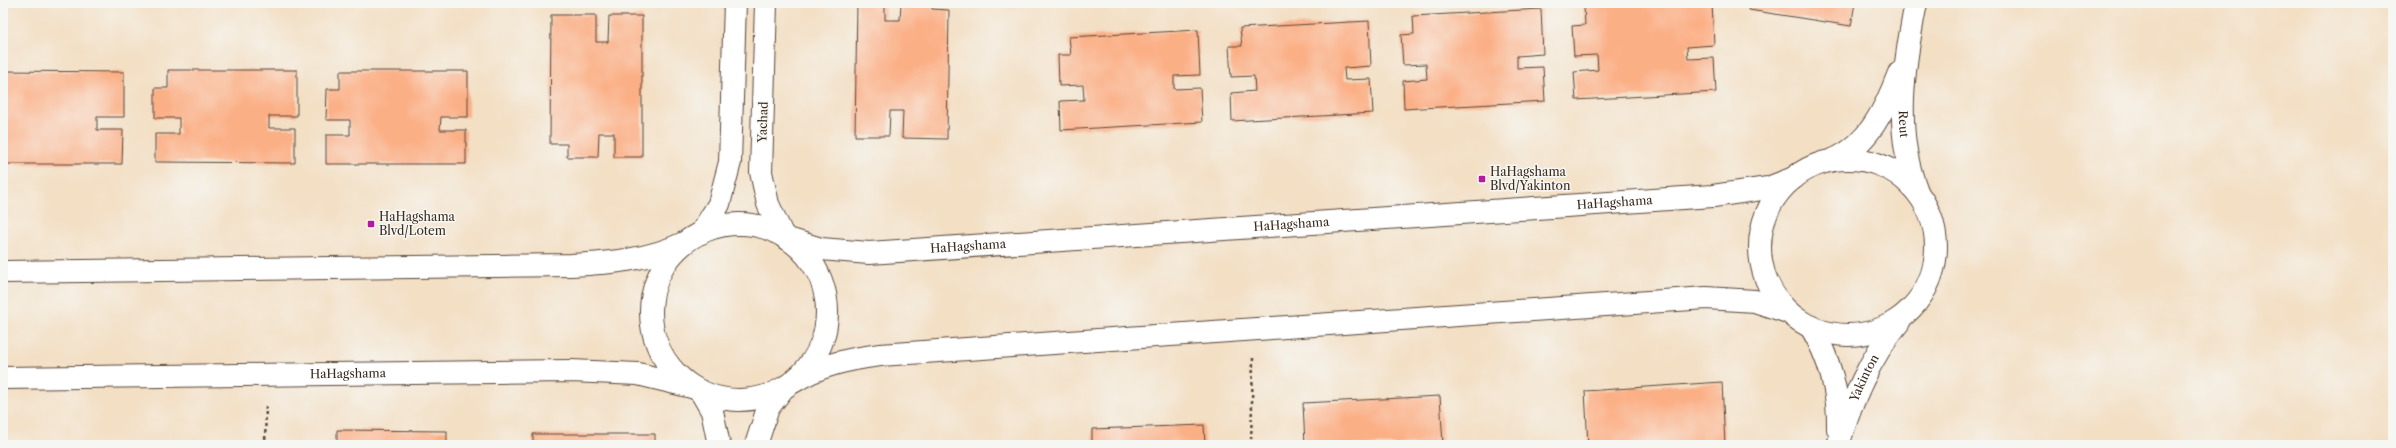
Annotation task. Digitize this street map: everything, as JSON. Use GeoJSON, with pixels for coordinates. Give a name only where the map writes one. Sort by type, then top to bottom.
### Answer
{"type":"FeatureCollection","features":[{"type":"Feature","properties":{"kind":"street"},"geometry":{"type":"LineString","coordinates":[[719,445],[712,411],[696,390],[679,377],[662,356],[652,330],[651,316],[654,288],[666,263],[693,238],[719,204],[730,162],[735,3]]}},
{"type":"Feature","properties":{"kind":"street","name":"Yachad"},"geometry":{"type":"LineString","coordinates":[[766,3],[761,172],[768,204],[785,238]]}},
{"type":"Feature","properties":{"kind":"street","name":"Reut"},"geometry":{"type":"LineString","coordinates":[[1916,3],[1906,53],[1903,96],[1905,139],[1909,167],[1918,193]]}},
{"type":"Feature","properties":{"kind":"street","name":"Reut"},"geometry":{"type":"LineString","coordinates":[[1831,161],[1848,154],[1873,126],[1892,91],[1906,53]]}},
{"type":"Feature","properties":{"kind":"street"},"geometry":{"type":"LineString","coordinates":[[787,386],[821,368],[862,357],[1715,298],[1763,302],[1788,312],[1811,327],[1838,335],[1852,336],[1879,330],[1902,317],[1921,297],[1930,279],[1936,258],[1934,230],[1931,217],[1918,193],[1898,174],[1873,163],[1859,160],[1831,161],[1818,165],[1794,178],[1776,198],[1764,223],[1761,237],[1761,251],[1766,278],[1779,302],[1788,312]]}},
{"type":"Feature","properties":{"kind":"street","name":"HaHagshama"},"geometry":{"type":"LineString","coordinates":[[785,238],[826,250],[869,254],[1727,195],[1768,188],[1794,178]]}},
{"type":"Feature","properties":{"kind":"street"},"geometry":{"type":"LineString","coordinates":[[3,272],[571,265],[636,258],[668,250],[721,226],[749,224],[764,228],[785,238],[808,258],[815,269],[825,295],[827,309],[823,337],[818,351],[803,373],[787,386],[768,408],[756,445]]}},
{"type":"Feature","properties":{"kind":"street","name":"Yakinton"},"geometry":{"type":"LineString","coordinates":[[1837,445],[1862,379],[1883,342],[1902,317]]}},
{"type":"Feature","properties":{"kind":"street","name":"Yakinton"},"geometry":{"type":"LineString","coordinates":[[1811,327],[1824,351],[1833,377],[1838,414],[1837,445]]}},
{"type":"Feature","properties":{"kind":"street","name":"HaHagshama"},"geometry":{"type":"LineString","coordinates":[[3,378],[598,372],[651,376],[728,400],[756,399],[787,386]]}},
{"type":"Feature","properties":{"kind":"path"},"geometry":{"type":"LineString","coordinates":[[1251,445],[1254,330]]}},
{"type":"Feature","properties":{"kind":"path"},"geometry":{"type":"LineString","coordinates":[[265,445],[267,375]]}},
{"type":"Feature","properties":{"kind":"building"},"geometry":{"type":"Polygon","coordinates":[[[857,3],[885,3],[885,20],[900,20],[901,3],[932,3],[932,9],[949,10],[947,139],[902,138],[903,111],[890,111],[889,136],[855,136],[857,3]]]}},
{"type":"Feature","properties":{"kind":"building"},"geometry":{"type":"Polygon","coordinates":[[[1658,3],[1712,3],[1714,45],[1687,47],[1688,59],[1714,58],[1716,92],[1576,100],[1574,72],[1598,70],[1597,55],[1574,56],[1572,26],[1585,25],[1584,7],[1658,3]]]}},
{"type":"Feature","properties":{"kind":"building"},"geometry":{"type":"Polygon","coordinates":[[[1751,3],[1855,3],[1851,26],[1749,10],[1751,3]]]}},
{"type":"Feature","properties":{"kind":"building"},"geometry":{"type":"Polygon","coordinates":[[[1541,9],[1543,54],[1517,56],[1517,68],[1543,67],[1545,101],[1404,109],[1403,81],[1427,79],[1426,64],[1403,65],[1401,35],[1414,34],[1413,16],[1541,9]]]}},
{"type":"Feature","properties":{"kind":"building"},"geometry":{"type":"Polygon","coordinates":[[[551,15],[596,15],[596,42],[608,42],[609,16],[642,16],[642,157],[614,157],[614,133],[599,133],[598,157],[567,157],[567,144],[550,144],[551,15]]]}},
{"type":"Feature","properties":{"kind":"building"},"geometry":{"type":"Polygon","coordinates":[[[1369,21],[1371,66],[1344,68],[1345,80],[1371,79],[1373,113],[1232,121],[1231,93],[1255,91],[1254,76],[1231,77],[1229,46],[1242,46],[1240,28],[1369,21]]]}},
{"type":"Feature","properties":{"kind":"building"},"geometry":{"type":"Polygon","coordinates":[[[1198,30],[1200,75],[1174,76],[1174,89],[1200,88],[1202,122],[1061,130],[1060,101],[1084,100],[1083,85],[1059,86],[1058,55],[1071,55],[1069,37],[1198,30]]]}},
{"type":"Feature","properties":{"kind":"building"},"geometry":{"type":"Polygon","coordinates":[[[168,70],[297,70],[297,116],[269,116],[269,128],[295,128],[295,163],[155,162],[155,134],[179,134],[179,118],[155,118],[155,88],[168,88],[168,70]]]}},
{"type":"Feature","properties":{"kind":"building"},"geometry":{"type":"Polygon","coordinates":[[[3,71],[124,72],[124,117],[97,117],[97,130],[123,130],[122,164],[3,164],[3,136],[6,136],[6,120],[3,120],[3,71]]]}},
{"type":"Feature","properties":{"kind":"building"},"geometry":{"type":"Polygon","coordinates":[[[340,71],[468,71],[468,117],[441,117],[440,130],[466,130],[466,164],[326,164],[326,135],[350,135],[350,120],[326,120],[327,89],[340,89],[340,71]]]}},
{"type":"Feature","properties":{"kind":"building"},"geometry":{"type":"Polygon","coordinates":[[[1722,382],[1725,445],[1588,445],[1585,391],[1722,382]]]}},
{"type":"Feature","properties":{"kind":"building"},"geometry":{"type":"Polygon","coordinates":[[[1440,396],[1443,445],[1305,445],[1303,403],[1440,396]]]}},
{"type":"Feature","properties":{"kind":"building"},"geometry":{"type":"Polygon","coordinates":[[[1204,425],[1205,445],[1092,445],[1092,429],[1204,425]]]}},
{"type":"Feature","properties":{"kind":"building"},"geometry":{"type":"Polygon","coordinates":[[[337,430],[447,431],[447,445],[337,445],[337,430]]]}},
{"type":"Feature","properties":{"kind":"building"},"geometry":{"type":"Polygon","coordinates":[[[533,434],[655,434],[655,445],[533,445],[533,434]]]}},
{"type":"Feature","properties":{"kind":"place","name":"HaHagshama Blvd/Yakinton"},"geometry":{"type":"Point","coordinates":[1482,179]}},
{"type":"Feature","properties":{"kind":"place","name":"HaHagshama Blvd/Lotem"},"geometry":{"type":"Point","coordinates":[371,224]}}]}
